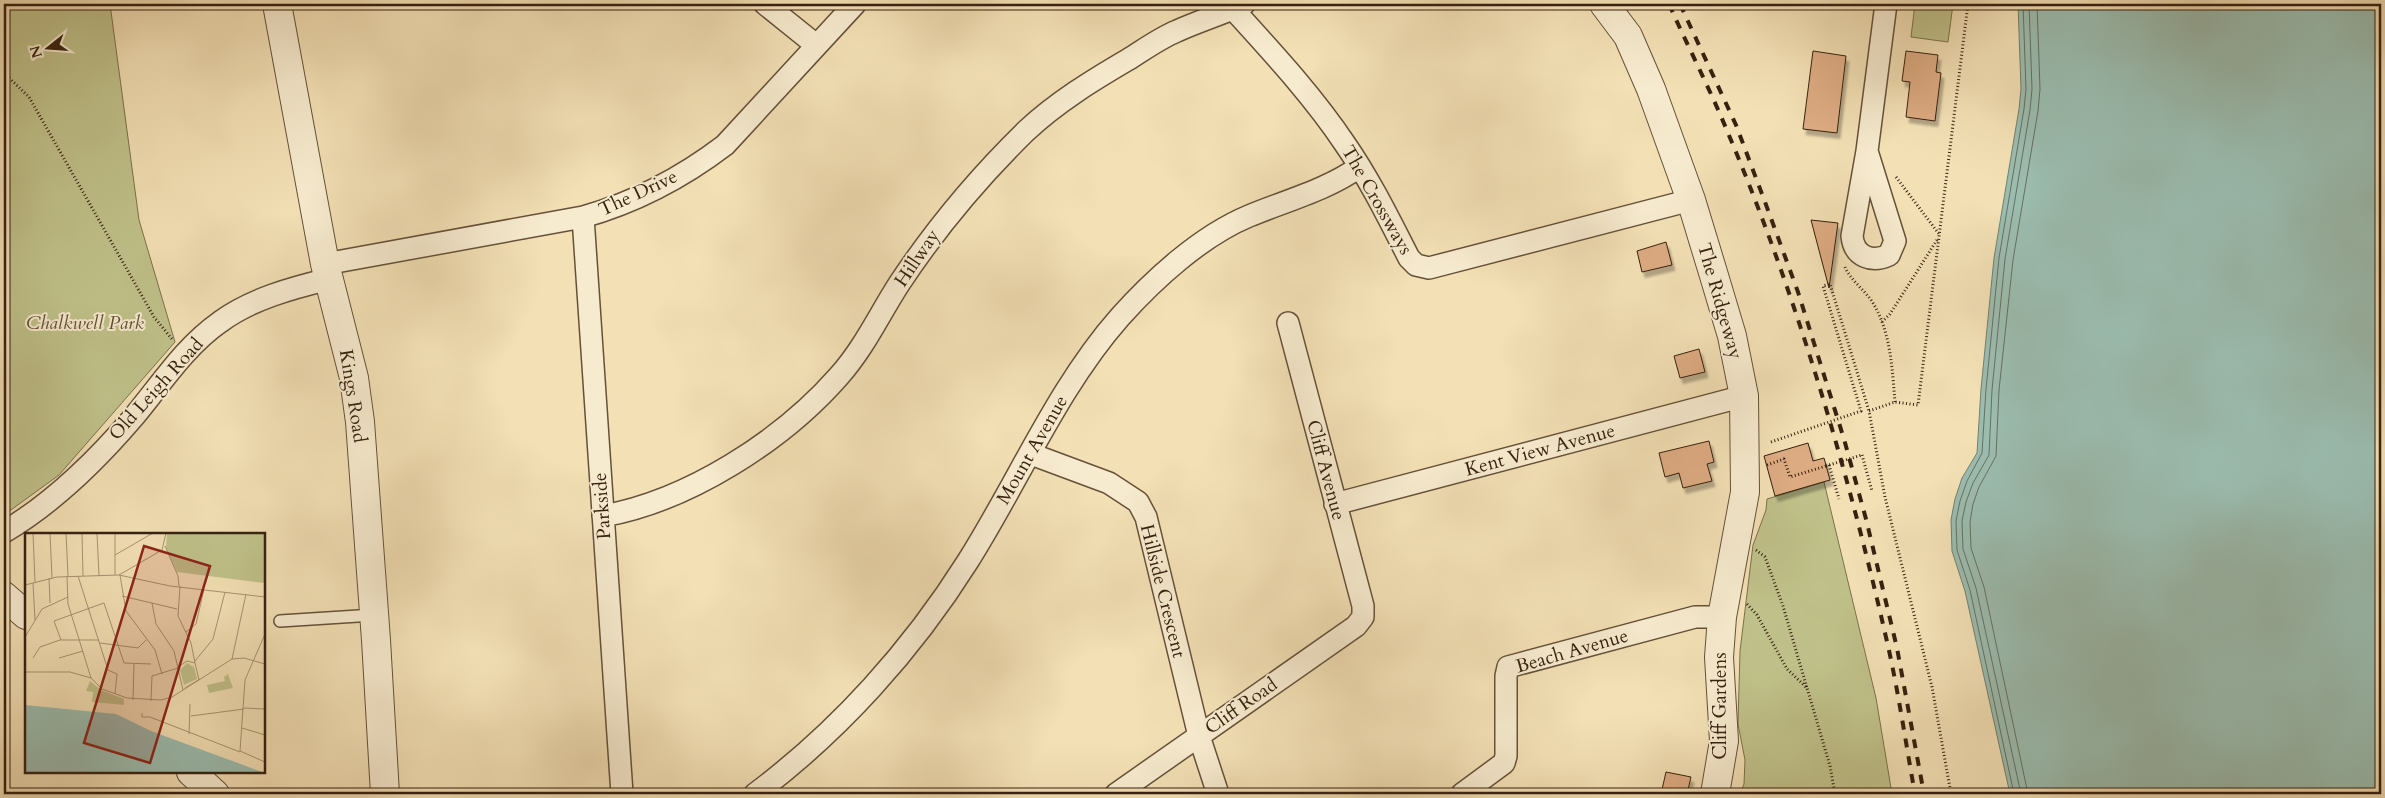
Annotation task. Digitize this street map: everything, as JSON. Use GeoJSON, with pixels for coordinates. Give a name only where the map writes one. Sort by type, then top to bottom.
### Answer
{"type":"FeatureCollection","features":[{"type":"Feature","properties":{"kind":"street","name":"Kings Road"},"geometry":{"type":"LineString","coordinates":[[277,4],[327,271],[354,378],[360,422],[385,794]]}},
{"type":"Feature","properties":{"kind":"street"},"geometry":{"type":"LineString","coordinates":[[765,4],[816,45]]}},
{"type":"Feature","properties":{"kind":"street","name":"The Drive"},"geometry":{"type":"LineString","coordinates":[[327,271],[583,218],[613,209],[702,162],[725,145],[855,4]]}},
{"type":"Feature","properties":{"kind":"street","name":"The Ridgeway"},"geometry":{"type":"LineString","coordinates":[[1604,4],[1628,36],[1639,58],[1691,200],[1732,336],[1744,396],[1745,492],[1722,617]]}},
{"type":"Feature","properties":{"kind":"street"},"geometry":{"type":"LineString","coordinates":[[1867,151],[1895,241],[1889,255],[1881,259],[1865,258],[1856,250],[1852,236],[1867,151],[1886,4]]}},
{"type":"Feature","properties":{"kind":"street","name":"The Crossways"},"geometry":{"type":"LineString","coordinates":[[1227,8],[1321,111],[1360,167],[1409,258],[1416,265],[1429,268],[1691,200]]}},
{"type":"Feature","properties":{"kind":"street","name":"Hillway"},"geometry":{"type":"LineString","coordinates":[[603,516],[628,512],[706,479],[751,452],[792,420],[840,375],[863,344],[935,230],[980,178],[1027,130],[1086,84],[1175,31],[1227,8]]}},
{"type":"Feature","properties":{"kind":"street","name":"Mount Avenue"},"geometry":{"type":"LineString","coordinates":[[755,794],[785,772],[852,709],[920,632],[968,560],[1090,353],[1119,318],[1163,272],[1224,228],[1341,179],[1360,167]]}},
{"type":"Feature","properties":{"kind":"street","name":"Parkside"},"geometry":{"type":"LineString","coordinates":[[583,218],[622,794]]}},
{"type":"Feature","properties":{"kind":"street","name":"Old Leigh Road"},"geometry":{"type":"LineString","coordinates":[[4,532],[47,504],[72,482],[131,420],[185,352],[220,321],[252,304],[288,290],[327,271]]}},
{"type":"Feature","properties":{"kind":"street","name":"Cliff Avenue"},"geometry":{"type":"LineString","coordinates":[[1288,323],[1363,606],[1363,616]]}},
{"type":"Feature","properties":{"kind":"street","name":"Kent View Avenue"},"geometry":{"type":"LineString","coordinates":[[1335,504],[1744,396]]}},
{"type":"Feature","properties":{"kind":"street","name":"Hillside Crescent"},"geometry":{"type":"LineString","coordinates":[[1031,454],[1109,483],[1138,502],[1146,517],[1199,736],[1218,794]]}},
{"type":"Feature","properties":{"kind":"street"},"geometry":{"type":"LineString","coordinates":[[4,596],[25,614]]}},
{"type":"Feature","properties":{"kind":"street","name":"Cliff Road"},"geometry":{"type":"LineString","coordinates":[[1116,794],[1356,626],[1363,616]]}},
{"type":"Feature","properties":{"kind":"street","name":"Beach Avenue"},"geometry":{"type":"LineString","coordinates":[[1462,794],[1504,763],[1506,756],[1506,676],[1508,667],[1695,617],[1722,617]]}},
{"type":"Feature","properties":{"kind":"street","name":"Cliff Gardens"},"geometry":{"type":"LineString","coordinates":[[1715,794],[1724,741],[1719,657],[1722,617]]}},
{"type":"Feature","properties":{"kind":"street"},"geometry":{"type":"LineString","coordinates":[[192,773],[215,794]]}},
{"type":"Feature","properties":{"kind":"lane"},"geometry":{"type":"LineString","coordinates":[[280,621],[374,615]]}},
{"type":"Feature","properties":{"kind":"path"},"geometry":{"type":"LineString","coordinates":[[1869,411],[1895,402],[1918,404],[1968,4]]}},
{"type":"Feature","properties":{"kind":"path"},"geometry":{"type":"LineString","coordinates":[[4,73],[30,97],[154,317],[185,352]]}},
{"type":"Feature","properties":{"kind":"path"},"geometry":{"type":"LineString","coordinates":[[1907,192],[1938,236]]}},
{"type":"Feature","properties":{"kind":"path"},"geometry":{"type":"LineString","coordinates":[[1882,322],[1890,314],[1938,236]]}},
{"type":"Feature","properties":{"kind":"path"},"geometry":{"type":"LineString","coordinates":[[1856,250],[1844,268],[1871,301],[1882,322],[1891,355],[1895,402]]}},
{"type":"Feature","properties":{"kind":"path"},"geometry":{"type":"LineString","coordinates":[[1771,442],[1861,411],[1824,286],[1830,284],[1869,411],[1885,497],[1932,687],[1951,794]]}},
{"type":"Feature","properties":{"kind":"path"},"geometry":{"type":"LineString","coordinates":[[1746,469],[1784,460],[1790,477],[1862,456],[1872,491]]}},
{"type":"Feature","properties":{"kind":"path"},"geometry":{"type":"LineString","coordinates":[[1828,466],[1839,499]]}},
{"type":"Feature","properties":{"kind":"path"},"geometry":{"type":"LineString","coordinates":[[1765,557],[1783,606],[1830,766],[1835,794]]}},
{"type":"Feature","properties":{"kind":"path"},"geometry":{"type":"LineString","coordinates":[[1728,582],[1757,615],[1787,669],[1807,688]]}},
{"type":"Feature","properties":{"kind":"green space","name":"Chalkwell Park"},"geometry":{"type":"Polygon","coordinates":[[[4,4],[110,4],[139,220],[175,342],[59,475],[4,515],[4,4]]]}},
{"type":"Feature","properties":{"kind":"green space"},"geometry":{"type":"Polygon","coordinates":[[[1915,4],[1953,4],[1948,42],[1911,37],[1915,4]]]}},
{"type":"Feature","properties":{"kind":"green space"},"geometry":{"type":"Polygon","coordinates":[[[1824,482],[1876,698],[1892,794],[1740,794],[1744,784],[1745,760],[1738,724],[1740,651],[1753,545],[1766,510],[1767,499],[1824,482]]]}},
{"type":"Feature","properties":{"kind":"water"},"geometry":{"type":"Polygon","coordinates":[[[2018,4],[2381,4],[2381,794],[2010,794],[1965,591],[1952,551],[1951,520],[1962,478],[1977,453],[1981,389],[1994,258],[2021,89],[2018,4]]]}},
{"type":"Feature","properties":{"kind":"building"},"geometry":{"type":"Polygon","coordinates":[[[1813,51],[1846,56],[1837,133],[1803,129],[1813,51]]]}},
{"type":"Feature","properties":{"kind":"building"},"geometry":{"type":"Polygon","coordinates":[[[1906,51],[1938,55],[1936,72],[1941,73],[1935,121],[1906,117],[1910,82],[1902,81],[1906,51]]]}},
{"type":"Feature","properties":{"kind":"building"},"geometry":{"type":"Polygon","coordinates":[[[1811,220],[1838,223],[1829,288],[1811,220]]]}},
{"type":"Feature","properties":{"kind":"building"},"geometry":{"type":"Polygon","coordinates":[[[1666,242],[1672,265],[1642,272],[1637,251],[1666,242]]]}},
{"type":"Feature","properties":{"kind":"building"},"geometry":{"type":"Polygon","coordinates":[[[1699,349],[1705,372],[1680,378],[1674,356],[1699,349]]]}},
{"type":"Feature","properties":{"kind":"building"},"geometry":{"type":"Polygon","coordinates":[[[1709,441],[1714,462],[1707,464],[1712,481],[1683,488],[1679,473],[1665,477],[1659,453],[1709,441]]]}},
{"type":"Feature","properties":{"kind":"building"},"geometry":{"type":"Polygon","coordinates":[[[1808,443],[1813,461],[1824,458],[1830,480],[1775,496],[1764,456],[1808,443]]]}},
{"type":"Feature","properties":{"kind":"building"},"geometry":{"type":"Polygon","coordinates":[[[1666,772],[1691,777],[1687,794],[1661,794],[1666,772]]]}},
{"type":"Feature","properties":{"kind":"railway"},"geometry":{"type":"LineString","coordinates":[[1669,4],[1721,117],[1753,195],[1777,258],[1819,386],[1873,581],[1899,701],[1915,794]]}},
{"type":"Feature","properties":{"kind":"railway"},"geometry":{"type":"LineString","coordinates":[[1680,4],[1736,125],[1798,292],[1844,439],[1866,519],[1897,648],[1924,794]]}}]}
